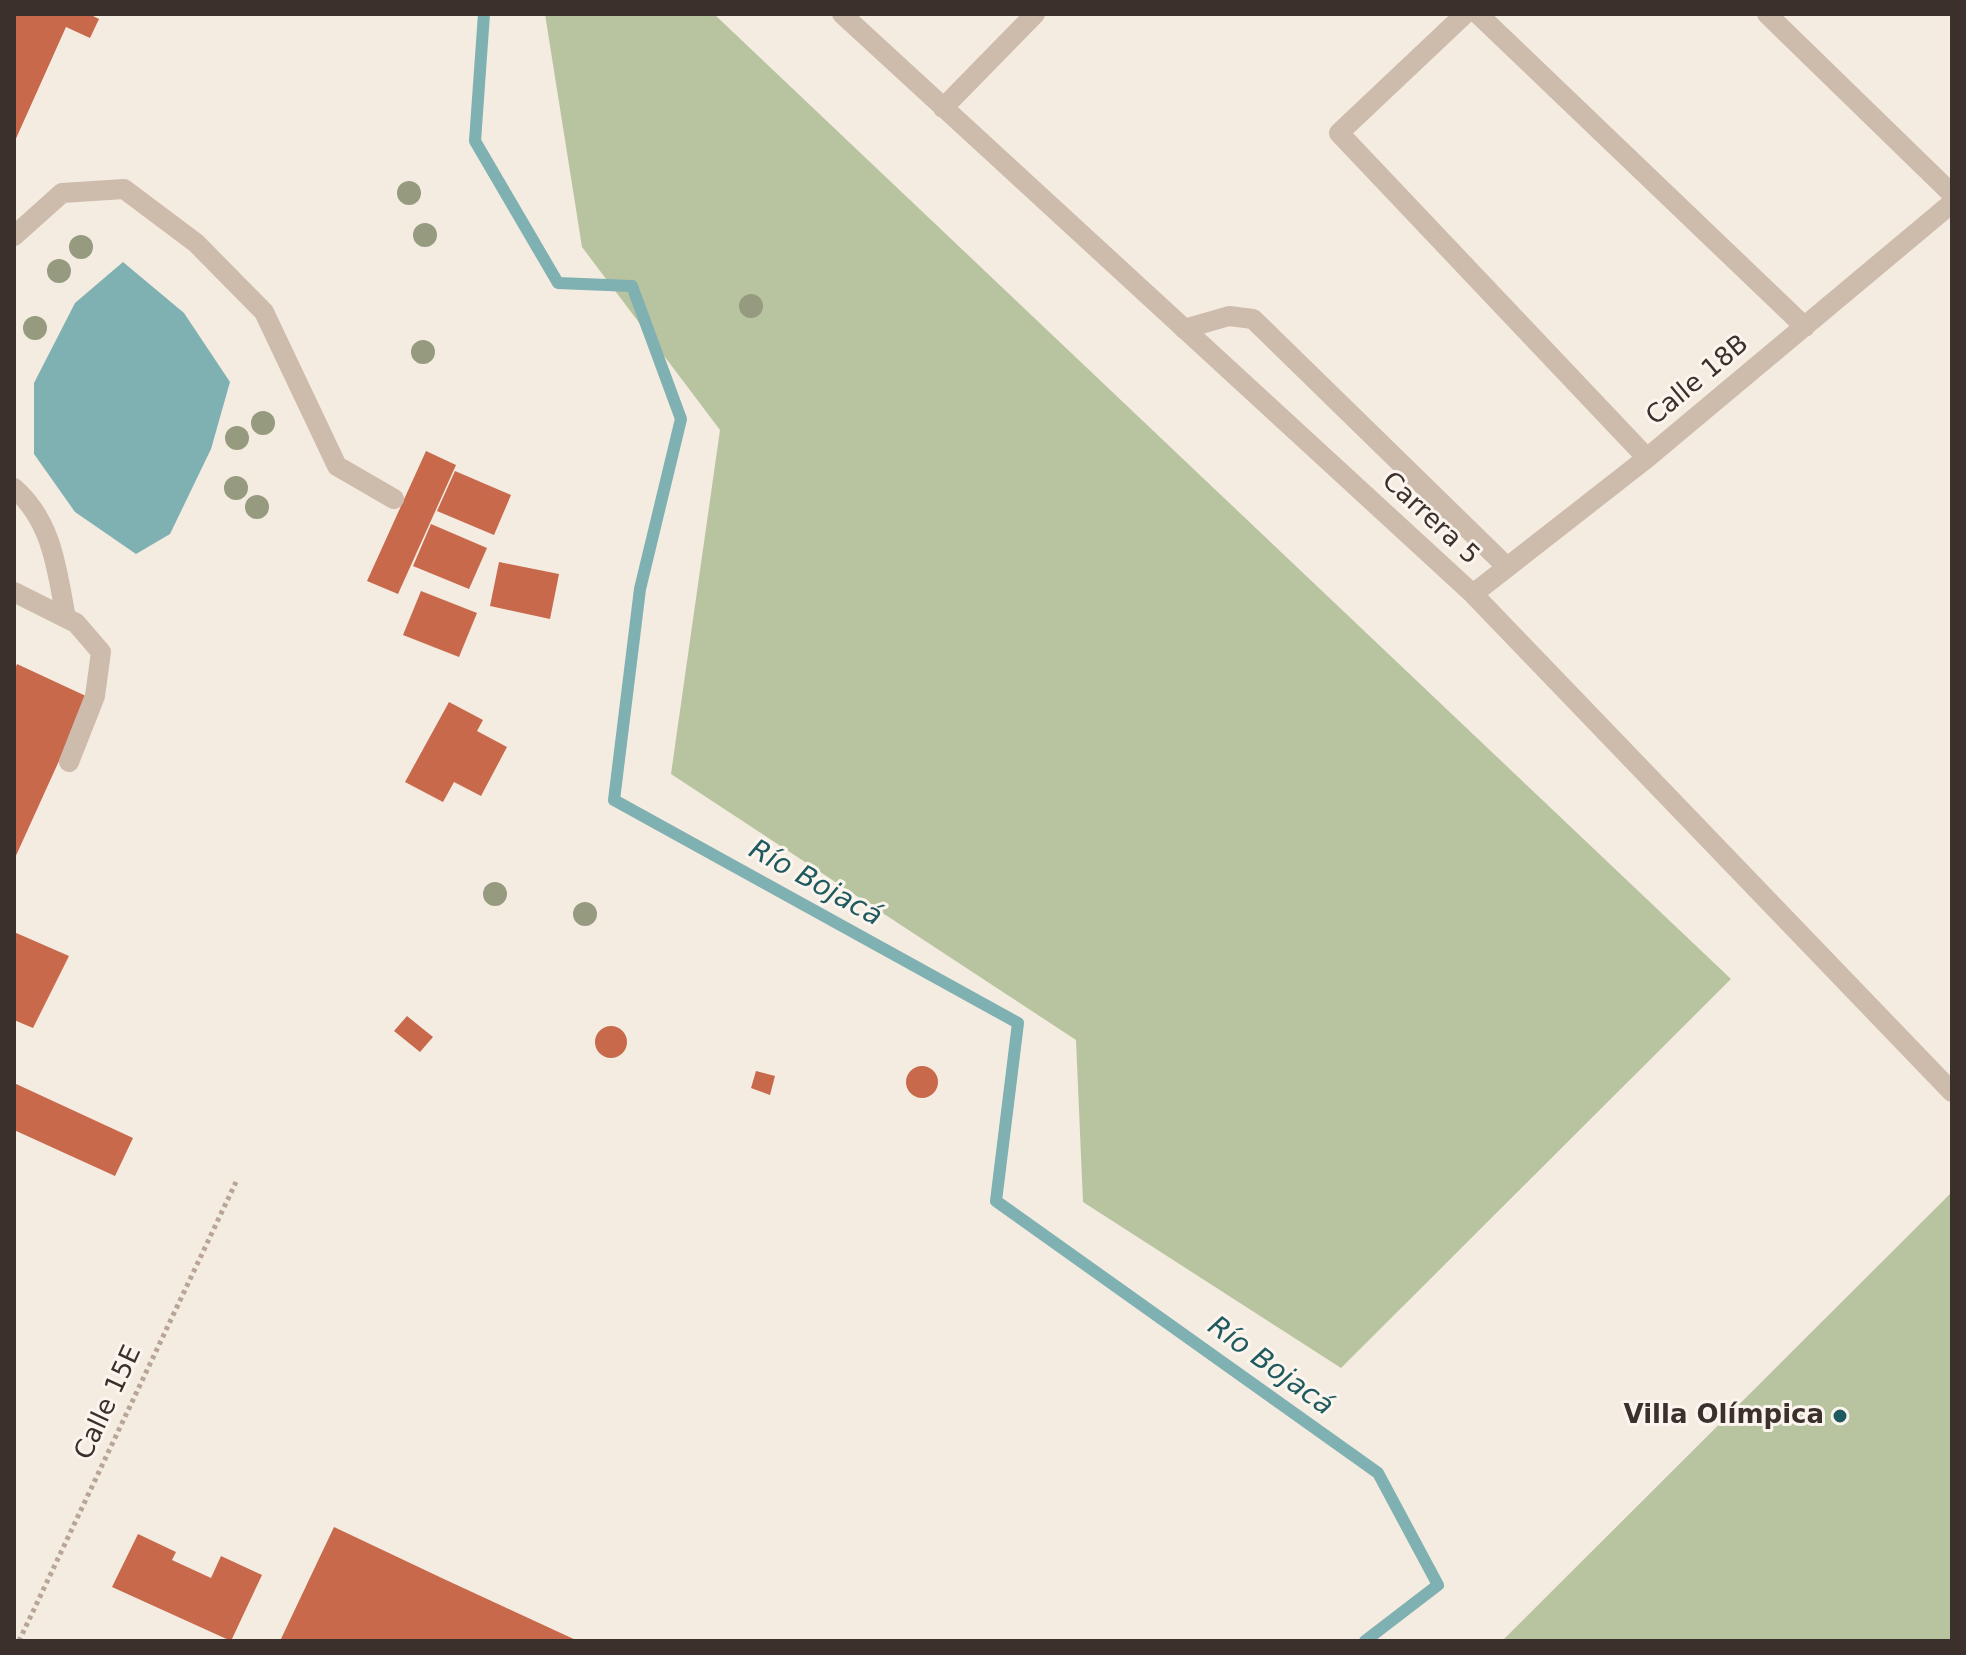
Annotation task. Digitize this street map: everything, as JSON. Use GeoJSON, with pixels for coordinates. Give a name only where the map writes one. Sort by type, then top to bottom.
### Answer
{"type":"FeatureCollection","features":[{"type":"Feature","properties":{"kind":"street","name":"Carrera 5"},"geometry":{"type":"LineString","coordinates":[[842,14],[1473,594],[1952,1092]]}},
{"type":"Feature","properties":{"kind":"street"},"geometry":{"type":"LineString","coordinates":[[943,108],[1035,14]]}},
{"type":"Feature","properties":{"kind":"street"},"geometry":{"type":"LineString","coordinates":[[1465,14],[1339,133],[1647,458]]}},
{"type":"Feature","properties":{"kind":"street"},"geometry":{"type":"LineString","coordinates":[[1478,14],[1805,327]]}},
{"type":"Feature","properties":{"kind":"street"},"geometry":{"type":"LineString","coordinates":[[1767,14],[1952,194]]}},
{"type":"Feature","properties":{"kind":"street"},"geometry":{"type":"LineString","coordinates":[[14,236],[62,193],[124,189],[196,243],[264,312],[337,466],[394,499]]}},
{"type":"Feature","properties":{"kind":"street","name":"Calle 18B"},"geometry":{"type":"LineString","coordinates":[[1473,594],[1647,458],[1952,203]]}},
{"type":"Feature","properties":{"kind":"street"},"geometry":{"type":"LineString","coordinates":[[1184,329],[1229,316],[1253,319],[1507,567]]}},
{"type":"Feature","properties":{"kind":"street"},"geometry":{"type":"LineString","coordinates":[[14,488],[51,540],[66,618]]}},
{"type":"Feature","properties":{"kind":"street"},"geometry":{"type":"LineString","coordinates":[[14,592],[76,623],[101,652],[95,696],[69,762]]}},
{"type":"Feature","properties":{"kind":"path","name":"Calle 15E"},"geometry":{"type":"LineString","coordinates":[[19,1641],[236,1182]]}},
{"type":"Feature","properties":{"kind":"green space"},"geometry":{"type":"Polygon","coordinates":[[[545,14],[714,14],[1731,979],[1341,1368],[1083,1202],[1076,1040],[671,774],[720,430],[582,247],[545,14]]]}},
{"type":"Feature","properties":{"kind":"green space","name":"Villa Olímpica"},"geometry":{"type":"Polygon","coordinates":[[[1952,1192],[1952,1641],[1502,1641],[1952,1192]]]}},
{"type":"Feature","properties":{"kind":"water"},"geometry":{"type":"Polygon","coordinates":[[[123,262],[184,313],[230,382],[211,449],[170,534],[136,554],[75,512],[34,454],[34,383],[75,303],[123,262]]]}},
{"type":"Feature","properties":{"kind":"building"},"geometry":{"type":"Polygon","coordinates":[[[14,14],[89,14],[99,19],[90,38],[66,27],[14,143],[14,14]]]}},
{"type":"Feature","properties":{"kind":"building"},"geometry":{"type":"Polygon","coordinates":[[[426,451],[456,465],[398,594],[367,581],[426,451]]]}},
{"type":"Feature","properties":{"kind":"building"},"geometry":{"type":"Polygon","coordinates":[[[455,471],[511,495],[494,535],[437,511],[455,471]]]}},
{"type":"Feature","properties":{"kind":"building"},"geometry":{"type":"Polygon","coordinates":[[[431,524],[487,548],[469,589],[413,566],[431,524]]]}},
{"type":"Feature","properties":{"kind":"building"},"geometry":{"type":"Polygon","coordinates":[[[499,562],[559,574],[550,619],[490,606],[499,562]]]}},
{"type":"Feature","properties":{"kind":"building"},"geometry":{"type":"Polygon","coordinates":[[[421,591],[477,613],[459,657],[403,635],[421,591]]]}},
{"type":"Feature","properties":{"kind":"building"},"geometry":{"type":"Polygon","coordinates":[[[17,664],[88,697],[14,860],[14,671],[17,664]]]}},
{"type":"Feature","properties":{"kind":"building"},"geometry":{"type":"Polygon","coordinates":[[[449,702],[483,720],[477,731],[507,747],[481,796],[454,782],[443,802],[405,782],[449,702]]]}},
{"type":"Feature","properties":{"kind":"building"},"geometry":{"type":"Polygon","coordinates":[[[14,932],[69,956],[33,1028],[14,1020],[14,932]]]}},
{"type":"Feature","properties":{"kind":"building"},"geometry":{"type":"Polygon","coordinates":[[[407,1016],[433,1037],[420,1052],[394,1031],[407,1016]]]}},
{"type":"Feature","properties":{"kind":"building"},"geometry":{"type":"Polygon","coordinates":[[[611,1026],[622,1031],[627,1042],[622,1053],[611,1058],[600,1053],[595,1042],[600,1031],[611,1026]]]}},
{"type":"Feature","properties":{"kind":"building"},"geometry":{"type":"Polygon","coordinates":[[[922,1066],[933,1071],[938,1082],[933,1093],[922,1098],[911,1093],[906,1082],[911,1071],[922,1066]]]}},
{"type":"Feature","properties":{"kind":"building"},"geometry":{"type":"Polygon","coordinates":[[[756,1071],[775,1076],[770,1095],[751,1088],[756,1071]]]}},
{"type":"Feature","properties":{"kind":"building"},"geometry":{"type":"Polygon","coordinates":[[[14,1083],[133,1138],[115,1176],[14,1130],[14,1083]]]}},
{"type":"Feature","properties":{"kind":"building"},"geometry":{"type":"Polygon","coordinates":[[[334,1527],[446,1580],[578,1641],[280,1641],[334,1527]]]}},
{"type":"Feature","properties":{"kind":"building"},"geometry":{"type":"Polygon","coordinates":[[[138,1534],[176,1552],[172,1560],[211,1578],[221,1556],[262,1575],[231,1641],[112,1587],[138,1534]]]}},
{"type":"Feature","properties":{"kind":"waterway","name":"Río Bojacá"},"geometry":{"type":"LineString","coordinates":[[484,14],[475,141],[558,283],[632,286],[681,419],[640,589],[614,800],[1018,1023],[996,1201],[1378,1473],[1438,1585],[1365,1641]]}},
{"type":"Feature","properties":{"kind":"place","name":"Villa Olímpica"},"geometry":{"type":"Point","coordinates":[1840,1416]}}]}
